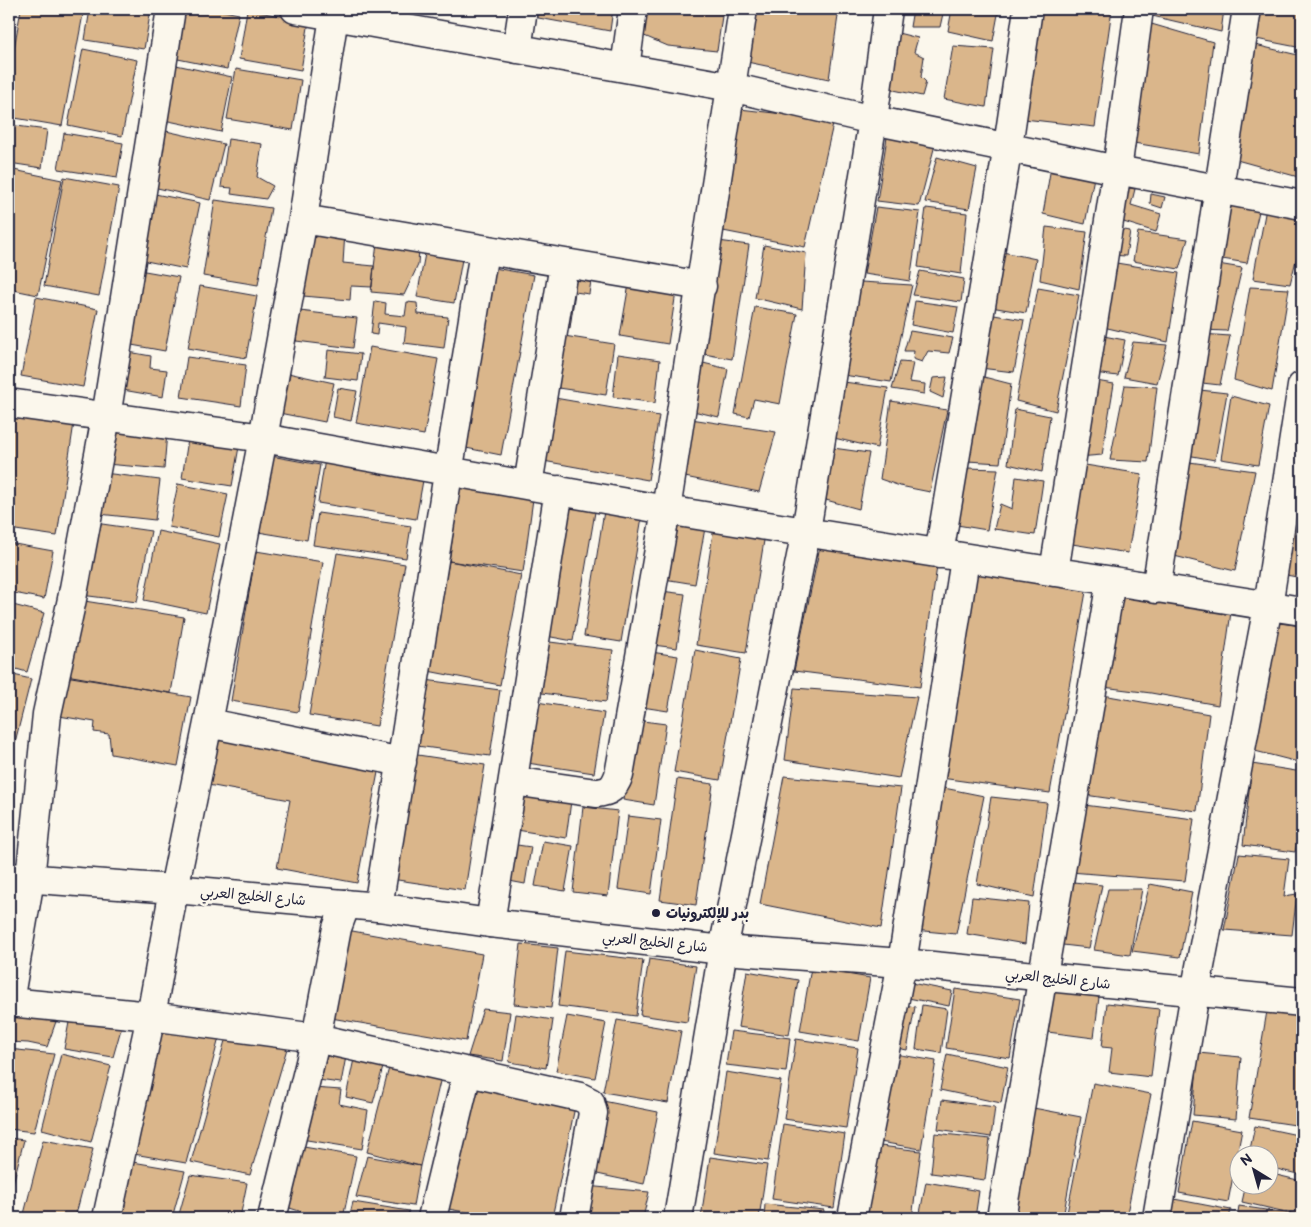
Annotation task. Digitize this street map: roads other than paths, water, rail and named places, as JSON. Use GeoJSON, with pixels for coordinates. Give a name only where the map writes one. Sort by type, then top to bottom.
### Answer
{"type":"FeatureCollection","features":[{"type":"Feature","properties":{"kind":"street"},"geometry":{"type":"LineString","coordinates":[[171,9],[106,417],[72,599],[47,714],[19,878],[9,1002],[151,1016],[316,1038],[580,1097],[590,1102],[593,1114],[574,1218]]}},
{"type":"Feature","properties":{"kind":"street"},"geometry":{"type":"LineString","coordinates":[[295,9],[334,16],[393,18],[517,49],[731,87],[873,120],[1008,146],[1117,170],[1302,205]]}},
{"type":"Feature","properties":{"kind":"street"},"geometry":{"type":"LineString","coordinates":[[517,49],[522,9]]}},
{"type":"Feature","properties":{"kind":"street"},"geometry":{"type":"LineString","coordinates":[[625,68],[633,9]]}},
{"type":"Feature","properties":{"kind":"street"},"geometry":{"type":"LineString","coordinates":[[513,781],[596,793],[607,792],[614,787],[619,775],[666,510],[702,286],[743,9]]}},
{"type":"Feature","properties":{"kind":"street"},"geometry":{"type":"LineString","coordinates":[[678,1218],[723,950],[806,531],[873,120],[888,9]]}},
{"type":"Feature","properties":{"kind":"street"},"geometry":{"type":"LineString","coordinates":[[852,1218],[902,963],[952,556],[1028,9]]}},
{"type":"Feature","properties":{"kind":"street"},"geometry":{"type":"LineString","coordinates":[[1054,572],[1117,170],[1139,9]]}},
{"type":"Feature","properties":{"kind":"street"},"geometry":{"type":"LineString","coordinates":[[1156,589],[1247,9]]}},
{"type":"Feature","properties":{"kind":"street"},"geometry":{"type":"LineString","coordinates":[[107,1218],[151,1016],[174,888],[263,438],[303,219],[334,16]]}},
{"type":"Feature","properties":{"kind":"street"},"geometry":{"type":"LineString","coordinates":[[303,219],[484,251],[702,286]]}},
{"type":"Feature","properties":{"kind":"street"},"geometry":{"type":"LineString","coordinates":[[378,907],[484,251]]}},
{"type":"Feature","properties":{"kind":"street"},"geometry":{"type":"LineString","coordinates":[[528,485],[564,264]]}},
{"type":"Feature","properties":{"kind":"street"},"geometry":{"type":"LineString","coordinates":[[1157,1218],[1195,992],[1268,606],[1302,386]]}},
{"type":"Feature","properties":{"kind":"street"},"geometry":{"type":"LineString","coordinates":[[9,403],[263,438],[666,510],[1302,611]]}},
{"type":"Feature","properties":{"kind":"street"},"geometry":{"type":"LineString","coordinates":[[490,923],[559,490]]}},
{"type":"Feature","properties":{"kind":"street"},"geometry":{"type":"LineString","coordinates":[[1001,1218],[1111,581]]}},
{"type":"Feature","properties":{"kind":"street"},"geometry":{"type":"LineString","coordinates":[[208,723],[402,762]]}},
{"type":"Feature","properties":{"kind":"street","name":"شارع الخليج العربي"},"geometry":{"type":"LineString","coordinates":[[19,878],[174,888],[378,907],[490,923],[723,950],[902,963],[1302,1002]]}},
{"type":"Feature","properties":{"kind":"street"},"geometry":{"type":"LineString","coordinates":[[272,1218],[316,1038],[337,928],[346,904]]}},
{"type":"Feature","properties":{"kind":"street"},"geometry":{"type":"LineString","coordinates":[[432,1218],[467,1073]]}},
{"type":"Feature","properties":{"kind":"place","name":"بدر للإلكترونيات"},"geometry":{"type":"Point","coordinates":[656,913]}}]}
